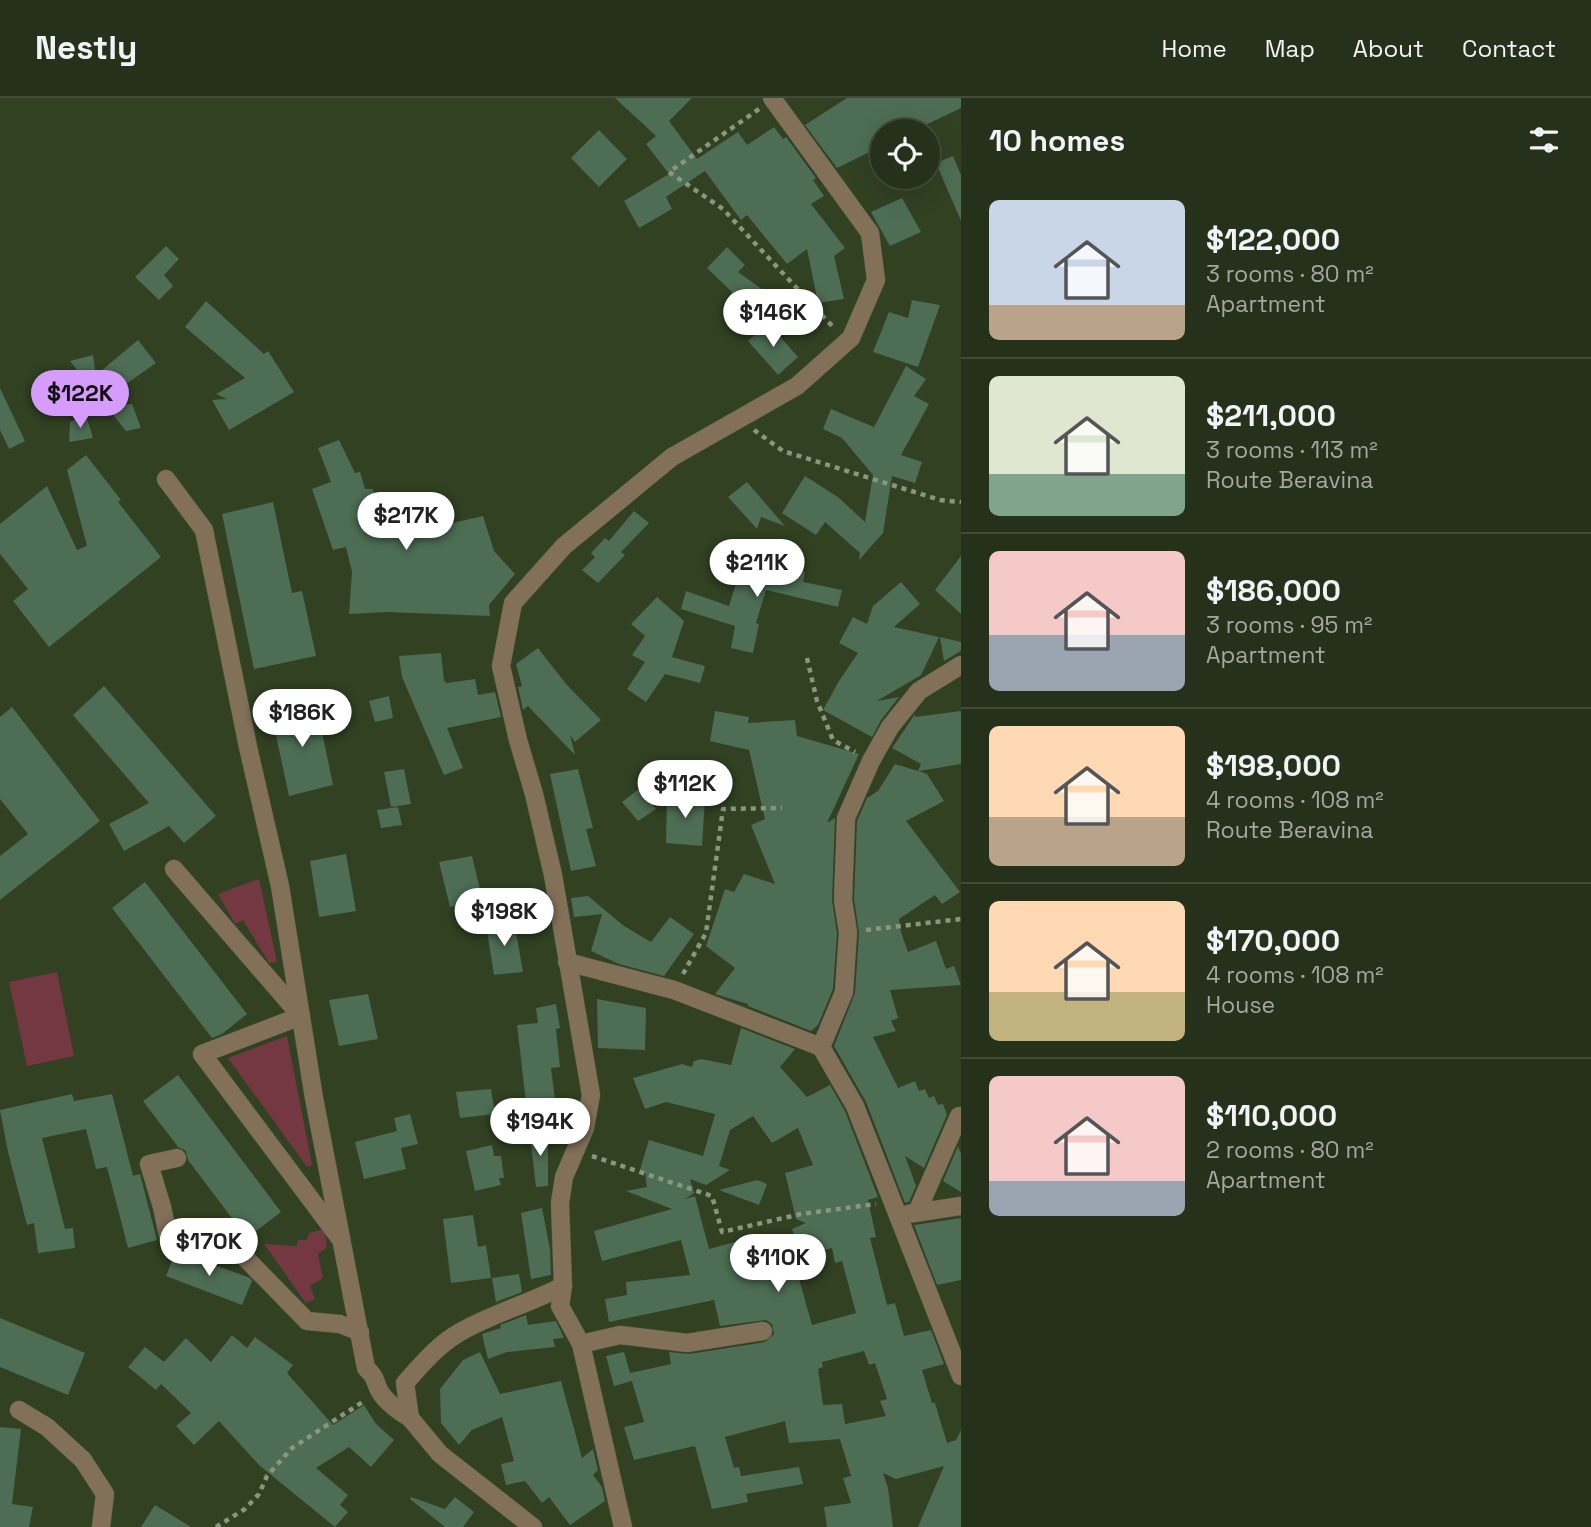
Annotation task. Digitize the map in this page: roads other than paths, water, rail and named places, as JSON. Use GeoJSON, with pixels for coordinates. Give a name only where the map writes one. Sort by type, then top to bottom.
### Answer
{"type":"FeatureCollection","features":[{"type":"Feature","properties":{"kind":"street"},"geometry":{"type":"LineString","coordinates":[[622,1527],[581,1344],[560,1306],[560,1203],[564,1177],[585,1128],[591,1095],[554,875],[518,740],[502,666],[513,603],[564,546],[672,457],[797,386],[851,338],[876,280],[870,233],[772,99]]}},
{"type":"Feature","properties":{"kind":"street"},"geometry":{"type":"LineString","coordinates":[[166,479],[204,530],[248,747],[280,886],[314,1098],[366,1368],[376,1377],[379,1391],[393,1407],[410,1418],[440,1454],[533,1527]]}},
{"type":"Feature","properties":{"kind":"street"},"geometry":{"type":"LineString","coordinates":[[821,1047],[844,992],[848,932],[843,900],[846,818],[871,761],[890,727],[919,691],[961,665]]}},
{"type":"Feature","properties":{"kind":"street"},"geometry":{"type":"LineString","coordinates":[[174,869],[301,1016]]}},
{"type":"Feature","properties":{"kind":"street"},"geometry":{"type":"LineString","coordinates":[[567,962],[674,990],[821,1047],[855,1106],[961,1376]]}},
{"type":"Feature","properties":{"kind":"street"},"geometry":{"type":"LineString","coordinates":[[301,1016],[202,1054],[341,1240]]}},
{"type":"Feature","properties":{"kind":"street"},"geometry":{"type":"LineString","coordinates":[[917,1212],[959,1116]]}},
{"type":"Feature","properties":{"kind":"street"},"geometry":{"type":"LineString","coordinates":[[177,1158],[149,1164],[169,1240],[223,1235],[307,1321],[340,1324],[360,1332]]}},
{"type":"Feature","properties":{"kind":"street"},"geometry":{"type":"LineString","coordinates":[[895,1209],[917,1212],[961,1206]]}},
{"type":"Feature","properties":{"kind":"street"},"geometry":{"type":"LineString","coordinates":[[410,1418],[405,1382],[429,1356],[457,1334],[562,1286]]}},
{"type":"Feature","properties":{"kind":"street"},"geometry":{"type":"LineString","coordinates":[[581,1344],[620,1335],[687,1343],[762,1331]]}},
{"type":"Feature","properties":{"kind":"street"},"geometry":{"type":"LineString","coordinates":[[19,1410],[47,1427],[83,1460],[104,1494],[101,1527]]}}]}
